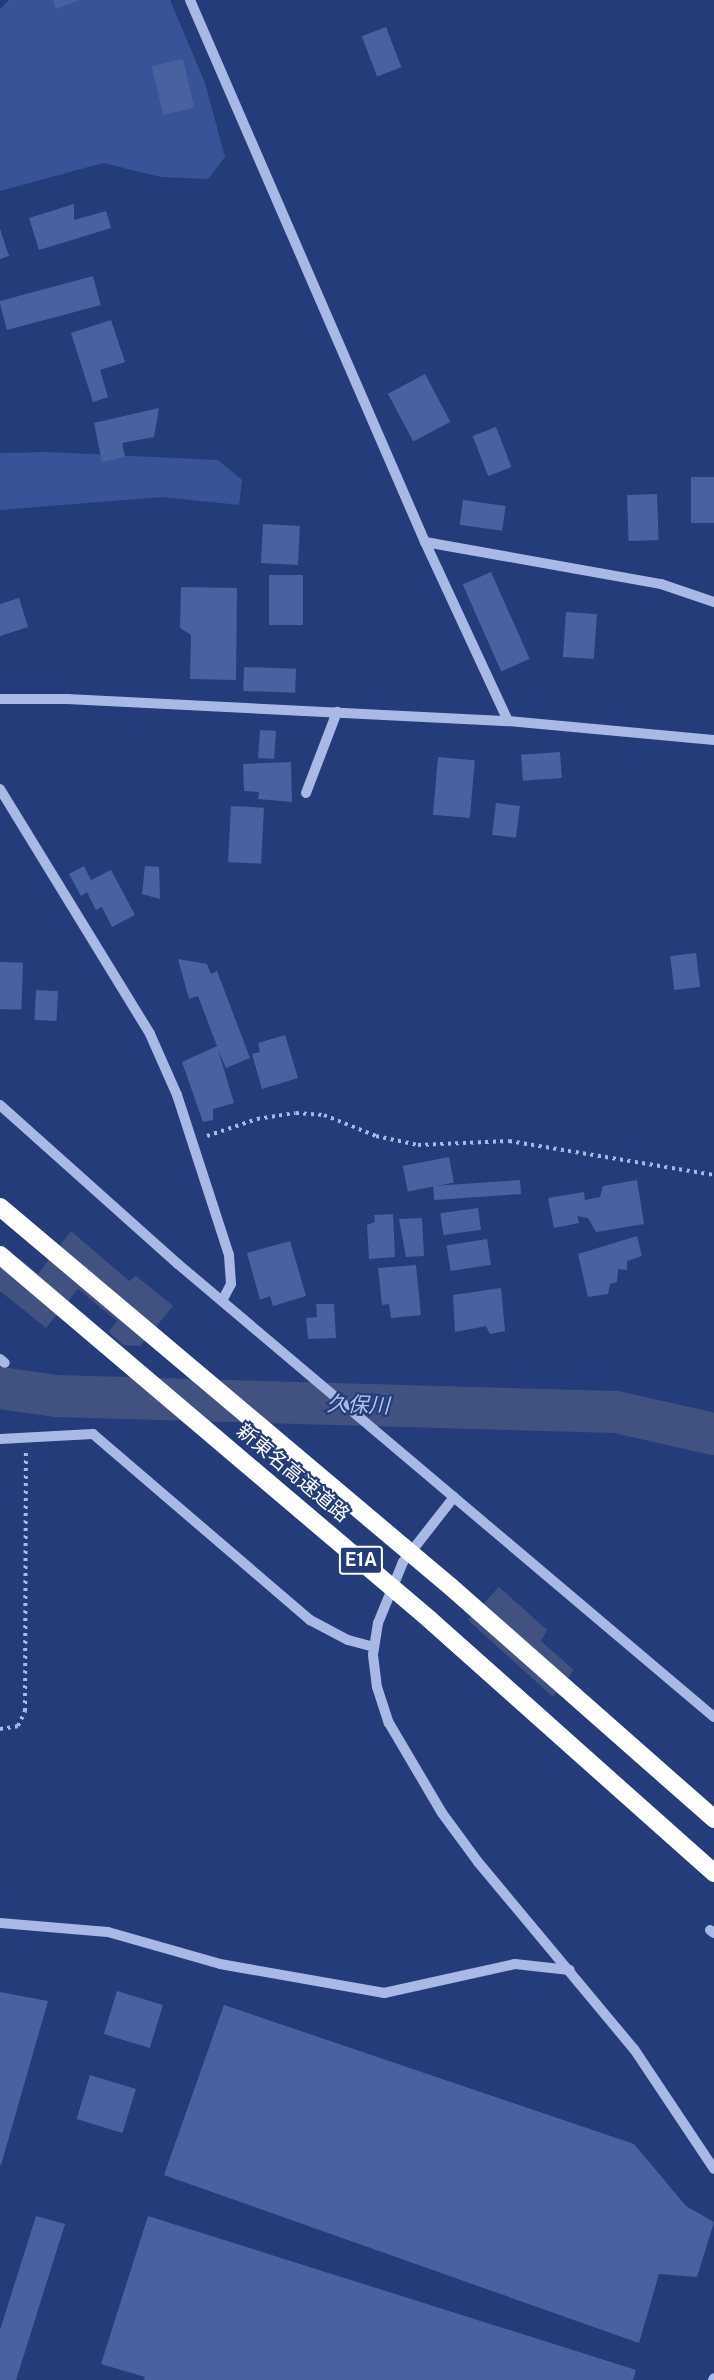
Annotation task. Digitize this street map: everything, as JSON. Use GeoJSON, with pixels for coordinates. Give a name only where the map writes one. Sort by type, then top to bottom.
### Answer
{"type":"FeatureCollection","features":[{"type":"Feature","properties":{"kind":"highway","name":"新東名高速道路"},"geometry":{"type":"LineString","coordinates":[[0,1207],[451,1587],[714,1819]]}},
{"type":"Feature","properties":{"kind":"highway","name":"新東名高速道路"},"geometry":{"type":"LineString","coordinates":[[0,1256],[429,1619],[714,1873]]}},
{"type":"Feature","properties":{"kind":"street"},"geometry":{"type":"LineString","coordinates":[[190,0],[425,542],[508,721]]}},
{"type":"Feature","properties":{"kind":"street"},"geometry":{"type":"LineString","coordinates":[[425,542],[662,584],[714,602]]}},
{"type":"Feature","properties":{"kind":"street"},"geometry":{"type":"LineString","coordinates":[[0,699],[508,721],[714,740]]}},
{"type":"Feature","properties":{"kind":"street"},"geometry":{"type":"LineString","coordinates":[[306,793],[337,712]]}},
{"type":"Feature","properties":{"kind":"street"},"geometry":{"type":"LineString","coordinates":[[0,789],[150,1034],[195,1140],[229,1255],[231,1284],[222,1301]]}},
{"type":"Feature","properties":{"kind":"street"},"geometry":{"type":"LineString","coordinates":[[0,1105],[222,1301],[714,1717]]}},
{"type":"Feature","properties":{"kind":"street"},"geometry":{"type":"LineString","coordinates":[[0,1439],[93,1434],[310,1620],[329,1632],[374,1647]]}},
{"type":"Feature","properties":{"kind":"street"},"geometry":{"type":"LineString","coordinates":[[454,1497],[403,1562],[389,1591],[374,1647],[377,1687],[389,1723],[408,1760],[478,1862],[634,2049],[714,2169]]}},
{"type":"Feature","properties":{"kind":"street"},"geometry":{"type":"LineString","coordinates":[[0,1923],[108,1932],[220,1964],[384,1993],[515,1964],[570,1970]]}},
{"type":"Feature","properties":{"kind":"path"},"geometry":{"type":"LineString","coordinates":[[195,1140],[257,1119],[296,1113],[324,1114],[376,1136],[418,1145],[509,1141],[714,1175]]}},
{"type":"Feature","properties":{"kind":"path"},"geometry":{"type":"LineString","coordinates":[[0,1729],[18,1726],[25,1711],[23,1481],[27,1439]]}},
{"type":"Feature","properties":{"kind":"shaded area"},"geometry":{"type":"Polygon","coordinates":[[[9,0],[170,0],[205,83],[225,157],[208,179],[161,177],[103,163],[0,191],[0,9],[9,0]]]}},
{"type":"Feature","properties":{"kind":"shaded area"},"geometry":{"type":"Polygon","coordinates":[[[46,452],[218,460],[242,480],[239,505],[162,497],[0,510],[0,453],[46,452]]]}},
{"type":"Feature","properties":{"kind":"shaded area"},"geometry":{"type":"Polygon","coordinates":[[[71,1231],[129,1281],[136,1276],[173,1306],[140,1346],[123,1345],[109,1332],[117,1321],[78,1289],[46,1328],[0,1291],[0,1249],[3,1245],[38,1274],[71,1231]]]}},
{"type":"Feature","properties":{"kind":"shaded area"},"geometry":{"type":"Polygon","coordinates":[[[499,1587],[547,1630],[541,1641],[574,1670],[553,1697],[468,1620],[499,1587]]]}},
{"type":"Feature","properties":{"kind":"building"},"geometry":{"type":"Polygon","coordinates":[[[53,0],[80,0],[56,9],[53,0]]]}},
{"type":"Feature","properties":{"kind":"building"},"geometry":{"type":"Polygon","coordinates":[[[386,27],[401,67],[377,76],[362,36],[386,27]]]}},
{"type":"Feature","properties":{"kind":"building"},"geometry":{"type":"Polygon","coordinates":[[[183,59],[194,108],[163,115],[152,66],[183,59]]]}},
{"type":"Feature","properties":{"kind":"building"},"geometry":{"type":"Polygon","coordinates":[[[74,204],[74,220],[106,211],[111,228],[39,250],[29,218],[74,204]]]}},
{"type":"Feature","properties":{"kind":"building"},"geometry":{"type":"Polygon","coordinates":[[[0,229],[9,256],[0,259],[0,229]]]}},
{"type":"Feature","properties":{"kind":"building"},"geometry":{"type":"Polygon","coordinates":[[[93,276],[101,305],[7,330],[0,301],[93,276]]]}},
{"type":"Feature","properties":{"kind":"building"},"geometry":{"type":"Polygon","coordinates":[[[111,320],[125,362],[100,370],[108,397],[93,402],[71,333],[111,320]]]}},
{"type":"Feature","properties":{"kind":"building"},"geometry":{"type":"Polygon","coordinates":[[[425,374],[450,422],[413,441],[388,394],[425,374]]]}},
{"type":"Feature","properties":{"kind":"building"},"geometry":{"type":"Polygon","coordinates":[[[159,408],[154,437],[122,443],[125,457],[102,462],[94,423],[159,408]]]}},
{"type":"Feature","properties":{"kind":"building"},"geometry":{"type":"Polygon","coordinates":[[[496,427],[511,467],[488,476],[473,436],[496,427]]]}},
{"type":"Feature","properties":{"kind":"building"},"geometry":{"type":"Polygon","coordinates":[[[691,477],[714,477],[714,523],[691,523],[691,477]]]}},
{"type":"Feature","properties":{"kind":"building"},"geometry":{"type":"Polygon","coordinates":[[[657,494],[659,540],[629,541],[627,495],[657,494]]]}},
{"type":"Feature","properties":{"kind":"building"},"geometry":{"type":"Polygon","coordinates":[[[463,500],[506,506],[502,531],[460,525],[463,500]]]}},
{"type":"Feature","properties":{"kind":"building"},"geometry":{"type":"Polygon","coordinates":[[[263,524],[300,526],[298,565],[261,563],[263,524]]]}},
{"type":"Feature","properties":{"kind":"building"},"geometry":{"type":"Polygon","coordinates":[[[491,572],[530,659],[501,671],[463,585],[491,572]]]}},
{"type":"Feature","properties":{"kind":"building"},"geometry":{"type":"Polygon","coordinates":[[[269,575],[303,575],[303,625],[269,625],[269,575]]]}},
{"type":"Feature","properties":{"kind":"building"},"geometry":{"type":"Polygon","coordinates":[[[181,587],[237,588],[236,680],[190,679],[191,635],[180,628],[181,587]]]}},
{"type":"Feature","properties":{"kind":"building"},"geometry":{"type":"Polygon","coordinates":[[[19,598],[28,627],[0,636],[0,604],[19,598]]]}},
{"type":"Feature","properties":{"kind":"building"},"geometry":{"type":"Polygon","coordinates":[[[566,612],[597,614],[594,659],[563,657],[566,612]]]}},
{"type":"Feature","properties":{"kind":"building"},"geometry":{"type":"Polygon","coordinates":[[[244,667],[296,669],[295,693],[243,691],[244,667]]]}},
{"type":"Feature","properties":{"kind":"building"},"geometry":{"type":"Polygon","coordinates":[[[260,730],[276,731],[274,759],[258,758],[260,730]]]}},
{"type":"Feature","properties":{"kind":"building"},"geometry":{"type":"Polygon","coordinates":[[[560,752],[562,778],[523,781],[521,755],[560,752]]]}},
{"type":"Feature","properties":{"kind":"building"},"geometry":{"type":"Polygon","coordinates":[[[438,757],[475,760],[470,818],[433,815],[438,757]]]}},
{"type":"Feature","properties":{"kind":"building"},"geometry":{"type":"Polygon","coordinates":[[[291,762],[292,802],[258,799],[259,792],[244,791],[243,764],[291,762]]]}},
{"type":"Feature","properties":{"kind":"building"},"geometry":{"type":"Polygon","coordinates":[[[496,803],[520,806],[516,838],[492,835],[496,803]]]}},
{"type":"Feature","properties":{"kind":"building"},"geometry":{"type":"Polygon","coordinates":[[[231,806],[264,808],[261,864],[228,862],[231,806]]]}},
{"type":"Feature","properties":{"kind":"building"},"geometry":{"type":"Polygon","coordinates":[[[84,866],[91,880],[111,870],[135,915],[112,927],[102,907],[96,910],[87,892],[81,896],[69,874],[84,866]]]}},
{"type":"Feature","properties":{"kind":"building"},"geometry":{"type":"Polygon","coordinates":[[[145,866],[159,867],[160,899],[142,894],[145,866]]]}},
{"type":"Feature","properties":{"kind":"building"},"geometry":{"type":"Polygon","coordinates":[[[696,953],[700,987],[674,990],[670,956],[696,953]]]}},
{"type":"Feature","properties":{"kind":"building"},"geometry":{"type":"Polygon","coordinates":[[[178,959],[207,964],[211,974],[217,971],[250,1058],[226,1068],[218,1050],[234,1103],[213,1109],[213,1120],[203,1122],[182,1062],[217,1046],[198,996],[189,999],[178,959]]]}},
{"type":"Feature","properties":{"kind":"building"},"geometry":{"type":"Polygon","coordinates":[[[0,962],[23,963],[21,1010],[0,1009],[0,962]]]}},
{"type":"Feature","properties":{"kind":"building"},"geometry":{"type":"Polygon","coordinates":[[[36,990],[58,991],[56,1021],[34,1020],[36,990]]]}},
{"type":"Feature","properties":{"kind":"building"},"geometry":{"type":"Polygon","coordinates":[[[285,1035],[298,1078],[262,1089],[252,1054],[260,1052],[258,1043],[285,1035]]]}},
{"type":"Feature","properties":{"kind":"building"},"geometry":{"type":"Polygon","coordinates":[[[449,1157],[454,1183],[408,1191],[403,1166],[449,1157]]]}},
{"type":"Feature","properties":{"kind":"building"},"geometry":{"type":"Polygon","coordinates":[[[520,1180],[521,1194],[434,1200],[433,1186],[520,1180]]]}},
{"type":"Feature","properties":{"kind":"building"},"geometry":{"type":"Polygon","coordinates":[[[637,1180],[644,1224],[596,1232],[588,1218],[577,1216],[579,1223],[554,1228],[548,1198],[584,1192],[585,1200],[600,1197],[603,1186],[637,1180]]]}},
{"type":"Feature","properties":{"kind":"building"},"geometry":{"type":"Polygon","coordinates":[[[478,1208],[481,1230],[443,1235],[440,1213],[478,1208]]]}},
{"type":"Feature","properties":{"kind":"building"},"geometry":{"type":"Polygon","coordinates":[[[393,1214],[395,1257],[369,1259],[367,1225],[375,1222],[374,1215],[393,1214]]]}},
{"type":"Feature","properties":{"kind":"building"},"geometry":{"type":"Polygon","coordinates":[[[422,1218],[424,1256],[406,1257],[399,1219],[422,1218]]]}},
{"type":"Feature","properties":{"kind":"building"},"geometry":{"type":"Polygon","coordinates":[[[637,1236],[642,1256],[627,1261],[627,1270],[618,1269],[617,1282],[610,1284],[608,1294],[588,1297],[578,1254],[637,1236]]]}},
{"type":"Feature","properties":{"kind":"building"},"geometry":{"type":"Polygon","coordinates":[[[487,1239],[491,1265],[451,1271],[447,1245],[487,1239]]]}},
{"type":"Feature","properties":{"kind":"building"},"geometry":{"type":"Polygon","coordinates":[[[290,1241],[306,1296],[273,1306],[270,1296],[260,1300],[247,1253],[290,1241]]]}},
{"type":"Feature","properties":{"kind":"building"},"geometry":{"type":"Polygon","coordinates":[[[416,1265],[421,1315],[391,1318],[389,1304],[382,1305],[378,1268],[416,1265]]]}},
{"type":"Feature","properties":{"kind":"building"},"geometry":{"type":"Polygon","coordinates":[[[501,1288],[505,1331],[490,1334],[486,1326],[455,1332],[453,1295],[501,1288]]]}},
{"type":"Feature","properties":{"kind":"building"},"geometry":{"type":"Polygon","coordinates":[[[316,1304],[334,1304],[336,1338],[308,1339],[306,1318],[317,1317],[316,1304]]]}},
{"type":"Feature","properties":{"kind":"building"},"geometry":{"type":"Polygon","coordinates":[[[117,1991],[163,2005],[150,2048],[104,2034],[117,1991]]]}},
{"type":"Feature","properties":{"kind":"building"},"geometry":{"type":"Polygon","coordinates":[[[0,1992],[48,2001],[1,2165],[0,2165],[0,1992]]]}},
{"type":"Feature","properties":{"kind":"building"},"geometry":{"type":"Polygon","coordinates":[[[224,2005],[634,2144],[686,2206],[714,2222],[697,2277],[659,2274],[639,2343],[164,2175],[224,2005]]]}},
{"type":"Feature","properties":{"kind":"building"},"geometry":{"type":"Polygon","coordinates":[[[90,2075],[136,2089],[122,2133],[77,2119],[90,2075]]]}},
{"type":"Feature","properties":{"kind":"building"},"geometry":{"type":"Polygon","coordinates":[[[36,2216],[65,2224],[16,2380],[0,2380],[0,2330],[36,2216]]]}},
{"type":"Feature","properties":{"kind":"building"},"geometry":{"type":"Polygon","coordinates":[[[148,2216],[636,2370],[633,2380],[144,2380],[145,2377],[101,2364],[148,2216]]]}},
{"type":"Feature","properties":{"kind":"waterway","name":"久保川"},"geometry":{"type":"LineString","coordinates":[[0,1388],[56,1396],[616,1412],[714,1434]]}}]}
